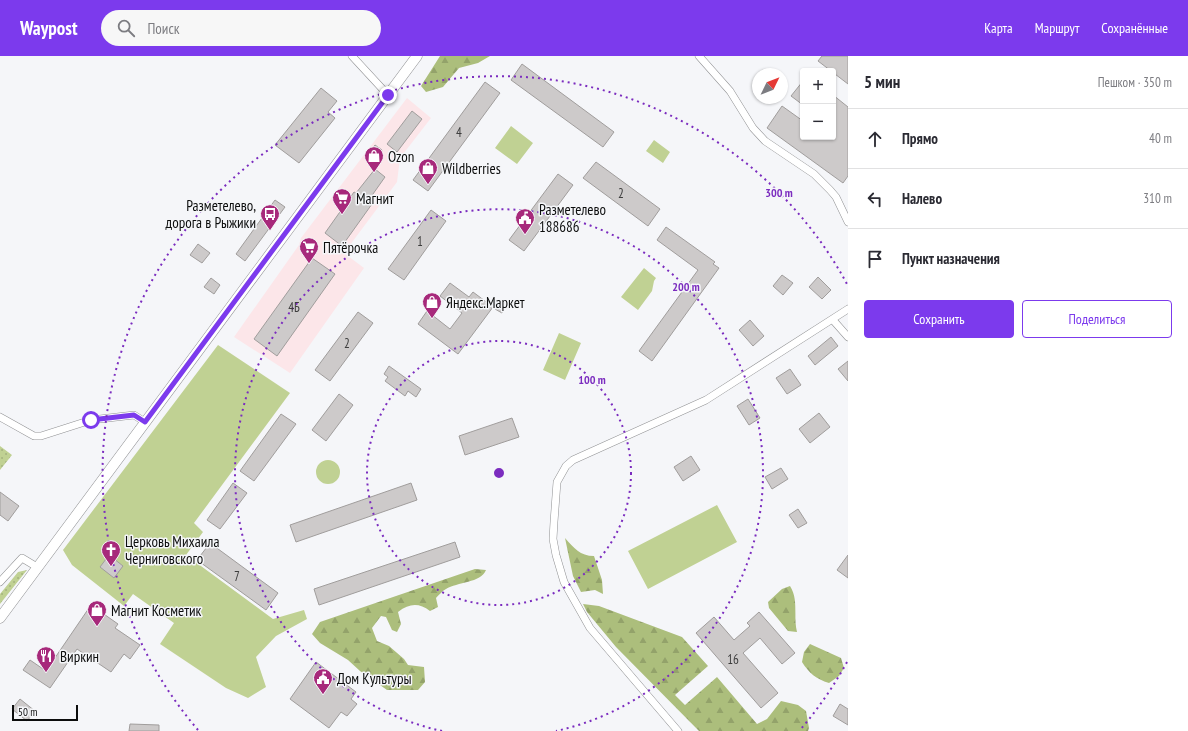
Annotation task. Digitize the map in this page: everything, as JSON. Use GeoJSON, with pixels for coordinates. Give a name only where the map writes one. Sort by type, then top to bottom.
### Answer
{"type":"FeatureCollection","features":[{"type":"Feature","properties":{"kind":"main road"},"geometry":{"type":"LineString","coordinates":[[0,618],[416,56]]}},
{"type":"Feature","properties":{"kind":"street"},"geometry":{"type":"LineString","coordinates":[[352,56],[388,95]]}},
{"type":"Feature","properties":{"kind":"street"},"geometry":{"type":"LineString","coordinates":[[699,56],[730,91],[754,128],[765,141],[814,174],[830,190],[836,197],[848,222]]}},
{"type":"Feature","properties":{"kind":"street"},"geometry":{"type":"LineString","coordinates":[[678,731],[590,628],[564,582],[553,539],[557,482],[566,466],[573,460],[706,400],[848,309]]}},
{"type":"Feature","properties":{"kind":"street"},"geometry":{"type":"LineString","coordinates":[[833,320],[848,337]]}},
{"type":"Feature","properties":{"kind":"street"},"geometry":{"type":"LineString","coordinates":[[0,417],[34,436],[41,436],[91,420],[134,415],[145,422]]}},
{"type":"Feature","properties":{"kind":"street"},"geometry":{"type":"LineString","coordinates":[[0,582],[22,558],[37,567]]}},
{"type":"Feature","properties":{"kind":"shaded area"},"geometry":{"type":"Polygon","coordinates":[[[407,98],[431,118],[400,158],[397,182],[344,253],[364,268],[290,373],[234,337],[299,245],[301,238],[407,98]]]}},
{"type":"Feature","properties":{"kind":"green space"},"geometry":{"type":"Polygon","coordinates":[[[440,56],[490,56],[478,63],[459,68],[443,87],[426,92],[421,86],[440,56]]]}},
{"type":"Feature","properties":{"kind":"green space"},"geometry":{"type":"Polygon","coordinates":[[[511,126],[533,143],[517,164],[495,148],[511,126]]]}},
{"type":"Feature","properties":{"kind":"green space"},"geometry":{"type":"Polygon","coordinates":[[[654,140],[670,152],[663,163],[646,151],[654,140]]]}},
{"type":"Feature","properties":{"kind":"green space"},"geometry":{"type":"Polygon","coordinates":[[[644,268],[656,278],[652,291],[638,310],[621,297],[644,268]]]}},
{"type":"Feature","properties":{"kind":"green space"},"geometry":{"type":"Polygon","coordinates":[[[559,333],[581,343],[565,380],[543,370],[559,333]]]}},
{"type":"Feature","properties":{"kind":"green space"},"geometry":{"type":"Polygon","coordinates":[[[218,345],[290,393],[194,523],[203,532],[186,555],[273,619],[304,610],[307,619],[276,636],[256,657],[266,687],[248,698],[226,688],[160,644],[174,623],[133,594],[124,606],[72,565],[63,550],[218,345]]]}},
{"type":"Feature","properties":{"kind":"green space"},"geometry":{"type":"Polygon","coordinates":[[[0,446],[12,455],[0,470],[0,446]]]}},
{"type":"Feature","properties":{"kind":"green space"},"geometry":{"type":"Polygon","coordinates":[[[328,460],[337,463],[340,472],[337,481],[328,484],[319,481],[316,472],[319,463],[328,460]]]}},
{"type":"Feature","properties":{"kind":"green space"},"geometry":{"type":"Polygon","coordinates":[[[717,505],[737,542],[648,589],[628,551],[717,505]]]}},
{"type":"Feature","properties":{"kind":"green space"},"geometry":{"type":"Polygon","coordinates":[[[565,538],[581,553],[594,556],[602,580],[603,594],[595,590],[581,592],[573,576],[565,538]]]}},
{"type":"Feature","properties":{"kind":"green space"},"geometry":{"type":"Polygon","coordinates":[[[475,569],[486,570],[474,580],[443,591],[436,598],[438,607],[430,611],[418,605],[414,605],[398,612],[401,624],[397,632],[392,630],[386,617],[381,616],[372,628],[377,641],[389,646],[404,659],[408,665],[424,667],[425,682],[418,690],[387,690],[360,671],[348,660],[320,643],[312,634],[320,622],[475,569]]]}},
{"type":"Feature","properties":{"kind":"green space"},"geometry":{"type":"Polygon","coordinates":[[[27,570],[0,604],[0,594],[18,572],[27,570]]]}},
{"type":"Feature","properties":{"kind":"green space"},"geometry":{"type":"Polygon","coordinates":[[[790,586],[793,591],[795,603],[797,632],[788,631],[769,608],[768,602],[782,589],[790,586]]]}},
{"type":"Feature","properties":{"kind":"green space"},"geometry":{"type":"Polygon","coordinates":[[[583,604],[599,606],[682,637],[708,666],[675,695],[685,705],[717,677],[757,724],[767,719],[781,701],[798,705],[806,711],[809,728],[808,731],[699,731],[616,647],[587,612],[583,604]]]}},
{"type":"Feature","properties":{"kind":"green space"},"geometry":{"type":"Polygon","coordinates":[[[810,644],[841,658],[844,668],[839,676],[829,683],[820,680],[813,675],[802,662],[804,652],[810,644]]]}},
{"type":"Feature","properties":{"kind":"building"},"geometry":{"type":"Polygon","coordinates":[[[822,56],[848,56],[848,84],[836,75],[836,68],[827,68],[818,61],[822,56]]]}},
{"type":"Feature","properties":{"kind":"building"},"geometry":{"type":"Polygon","coordinates":[[[522,64],[614,132],[603,147],[511,80],[522,64]]]}},
{"type":"Feature","properties":{"kind":"building"},"geometry":{"type":"Polygon","coordinates":[[[485,82],[500,93],[428,191],[413,180],[485,82]]]}},
{"type":"Feature","properties":{"kind":"building"},"geometry":{"type":"Polygon","coordinates":[[[800,85],[800,103],[791,96],[800,85]]]}},
{"type":"Feature","properties":{"kind":"building"},"geometry":{"type":"Polygon","coordinates":[[[321,88],[337,101],[328,112],[335,118],[299,163],[275,145],[321,88]]]}},
{"type":"Feature","properties":{"kind":"building"},"geometry":{"type":"Polygon","coordinates":[[[836,97],[848,107],[848,176],[843,183],[767,128],[782,106],[800,119],[800,140],[836,140],[836,97]]]}},
{"type":"Feature","properties":{"kind":"building"},"geometry":{"type":"Polygon","coordinates":[[[412,111],[422,119],[397,152],[387,144],[412,111]]]}},
{"type":"Feature","properties":{"kind":"building"},"geometry":{"type":"Polygon","coordinates":[[[375,145],[382,150],[375,161],[367,155],[375,145]]]}},
{"type":"Feature","properties":{"kind":"building"},"geometry":{"type":"Polygon","coordinates":[[[596,162],[660,209],[648,226],[583,178],[596,162]]]}},
{"type":"Feature","properties":{"kind":"building"},"geometry":{"type":"Polygon","coordinates":[[[375,169],[385,177],[368,201],[372,204],[342,246],[325,233],[354,192],[356,193],[375,169]]]}},
{"type":"Feature","properties":{"kind":"building"},"geometry":{"type":"Polygon","coordinates":[[[558,174],[573,185],[524,251],[509,240],[558,174]]]}},
{"type":"Feature","properties":{"kind":"building"},"geometry":{"type":"Polygon","coordinates":[[[275,200],[285,207],[245,261],[236,254],[275,200]]]}},
{"type":"Feature","properties":{"kind":"building"},"geometry":{"type":"Polygon","coordinates":[[[431,210],[446,221],[404,280],[388,269],[431,210]]]}},
{"type":"Feature","properties":{"kind":"building"},"geometry":{"type":"Polygon","coordinates":[[[666,227],[715,262],[713,264],[719,268],[652,361],[639,351],[698,270],[657,240],[666,227]]]}},
{"type":"Feature","properties":{"kind":"building"},"geometry":{"type":"Polygon","coordinates":[[[198,244],[210,253],[202,263],[190,255],[198,244]]]}},
{"type":"Feature","properties":{"kind":"building"},"geometry":{"type":"Polygon","coordinates":[[[312,258],[335,274],[277,356],[254,339],[312,258]]]}},
{"type":"Feature","properties":{"kind":"building"},"geometry":{"type":"Polygon","coordinates":[[[782,275],[793,283],[783,295],[773,286],[782,275]]]}},
{"type":"Feature","properties":{"kind":"building"},"geometry":{"type":"Polygon","coordinates":[[[818,277],[831,290],[822,299],[809,287],[818,277]]]}},
{"type":"Feature","properties":{"kind":"building"},"geometry":{"type":"Polygon","coordinates":[[[211,278],[220,285],[214,294],[204,287],[211,278]]]}},
{"type":"Feature","properties":{"kind":"building"},"geometry":{"type":"Polygon","coordinates":[[[450,283],[469,297],[473,292],[493,307],[458,354],[418,324],[427,311],[450,329],[462,313],[440,296],[450,283]]]}},
{"type":"Feature","properties":{"kind":"building"},"geometry":{"type":"Polygon","coordinates":[[[500,302],[506,306],[502,313],[495,309],[500,302]]]}},
{"type":"Feature","properties":{"kind":"building"},"geometry":{"type":"Polygon","coordinates":[[[358,312],[373,323],[330,381],[315,370],[358,312]]]}},
{"type":"Feature","properties":{"kind":"building"},"geometry":{"type":"Polygon","coordinates":[[[750,320],[764,336],[753,346],[739,330],[750,320]]]}},
{"type":"Feature","properties":{"kind":"building"},"geometry":{"type":"Polygon","coordinates":[[[831,337],[838,346],[815,365],[808,356],[831,337]]]}},
{"type":"Feature","properties":{"kind":"building"},"geometry":{"type":"Polygon","coordinates":[[[848,361],[848,381],[838,369],[848,361]]]}},
{"type":"Feature","properties":{"kind":"building"},"geometry":{"type":"Polygon","coordinates":[[[389,366],[421,389],[416,397],[408,391],[405,396],[385,381],[388,377],[384,374],[389,366]]]}},
{"type":"Feature","properties":{"kind":"building"},"geometry":{"type":"Polygon","coordinates":[[[790,369],[801,385],[787,394],[776,378],[790,369]]]}},
{"type":"Feature","properties":{"kind":"building"},"geometry":{"type":"Polygon","coordinates":[[[339,394],[353,405],[326,441],[312,430],[339,394]]]}},
{"type":"Feature","properties":{"kind":"building"},"geometry":{"type":"Polygon","coordinates":[[[748,399],[760,418],[749,425],[737,406],[748,399]]]}},
{"type":"Feature","properties":{"kind":"building"},"geometry":{"type":"Polygon","coordinates":[[[819,413],[830,427],[810,443],[799,429],[819,413]]]}},
{"type":"Feature","properties":{"kind":"building"},"geometry":{"type":"Polygon","coordinates":[[[281,414],[296,424],[254,481],[240,471],[281,414]]]}},
{"type":"Feature","properties":{"kind":"building"},"geometry":{"type":"Polygon","coordinates":[[[512,418],[519,437],[465,455],[459,436],[512,418]]]}},
{"type":"Feature","properties":{"kind":"building"},"geometry":{"type":"Polygon","coordinates":[[[691,456],[700,470],[683,481],[674,467],[691,456]]]}},
{"type":"Feature","properties":{"kind":"building"},"geometry":{"type":"Polygon","coordinates":[[[781,468],[788,479],[772,489],[765,477],[781,468]]]}},
{"type":"Feature","properties":{"kind":"building"},"geometry":{"type":"Polygon","coordinates":[[[233,483],[247,493],[220,529],[207,520],[233,483]]]}},
{"type":"Feature","properties":{"kind":"building"},"geometry":{"type":"Polygon","coordinates":[[[411,483],[417,500],[296,542],[290,525],[411,483]]]}},
{"type":"Feature","properties":{"kind":"building"},"geometry":{"type":"Polygon","coordinates":[[[0,492],[19,506],[8,521],[0,515],[0,492]]]}},
{"type":"Feature","properties":{"kind":"building"},"geometry":{"type":"Polygon","coordinates":[[[798,509],[807,523],[798,528],[789,515],[798,509]]]}},
{"type":"Feature","properties":{"kind":"building"},"geometry":{"type":"Polygon","coordinates":[[[455,542],[460,557],[319,605],[314,589],[455,542]]]}},
{"type":"Feature","properties":{"kind":"building"},"geometry":{"type":"Polygon","coordinates":[[[210,543],[278,593],[266,610],[197,560],[210,543]]]}},
{"type":"Feature","properties":{"kind":"building","name":"Церковь Михаила Черниговского"},"geometry":{"type":"Polygon","coordinates":[[[109,555],[123,566],[114,578],[100,567],[109,555]]]}},
{"type":"Feature","properties":{"kind":"building"},"geometry":{"type":"Polygon","coordinates":[[[848,555],[848,578],[837,570],[848,555]]]}},
{"type":"Feature","properties":{"kind":"building"},"geometry":{"type":"Polygon","coordinates":[[[91,605],[118,624],[115,628],[140,645],[130,659],[124,654],[111,672],[77,649],[50,688],[23,670],[30,660],[46,671],[91,605]]]}},
{"type":"Feature","properties":{"kind":"building"},"geometry":{"type":"Polygon","coordinates":[[[759,612],[795,653],[782,664],[760,638],[743,653],[778,693],[761,708],[696,633],[714,617],[734,640],[750,626],[747,623],[759,612]]]}},
{"type":"Feature","properties":{"kind":"building","name":"Дом Культуры"},"geometry":{"type":"Polygon","coordinates":[[[316,662],[356,692],[351,699],[357,704],[347,716],[341,712],[329,728],[290,699],[316,662]]]}},
{"type":"Feature","properties":{"kind":"building"},"geometry":{"type":"Polygon","coordinates":[[[20,699],[35,711],[27,721],[12,709],[20,699]]]}},
{"type":"Feature","properties":{"kind":"building"},"geometry":{"type":"Polygon","coordinates":[[[840,704],[848,709],[848,725],[833,716],[840,704]]]}},
{"type":"Feature","properties":{"kind":"building"},"geometry":{"type":"Polygon","coordinates":[[[130,724],[159,725],[159,731],[129,731],[130,724]]]}},
{"type":"Feature","properties":{"kind":"place","name":"Ozon"},"geometry":{"type":"Point","coordinates":[374,173]}},
{"type":"Feature","properties":{"kind":"place","name":"Wildberries"},"geometry":{"type":"Point","coordinates":[428,185]}},
{"type":"Feature","properties":{"kind":"place","name":"Магнит"},"geometry":{"type":"Point","coordinates":[342,215]}},
{"type":"Feature","properties":{"kind":"place","name":"Разметелево, дорога в Рыжики"},"geometry":{"type":"Point","coordinates":[270,231]}},
{"type":"Feature","properties":{"kind":"place","name":"Разметелево 188686"},"geometry":{"type":"Point","coordinates":[525,235]}},
{"type":"Feature","properties":{"kind":"place","name":"Пятёрочка"},"geometry":{"type":"Point","coordinates":[309,264]}},
{"type":"Feature","properties":{"kind":"place","name":"Яндекс.Маркет"},"geometry":{"type":"Point","coordinates":[432,319]}},
{"type":"Feature","properties":{"kind":"place","name":"Церковь Михаила Черниговского"},"geometry":{"type":"Point","coordinates":[111,567]}},
{"type":"Feature","properties":{"kind":"place","name":"Магнит Косметик"},"geometry":{"type":"Point","coordinates":[97,627]}},
{"type":"Feature","properties":{"kind":"place","name":"Виркин"},"geometry":{"type":"Point","coordinates":[46,673]}},
{"type":"Feature","properties":{"kind":"place","name":"Дом Культуры"},"geometry":{"type":"Point","coordinates":[323,695]}},
{"type":"Feature","properties":{"kind":"route"},"geometry":{"type":"LineString","coordinates":[[91,420],[134,415],[145,422],[388,95]]}}]}
